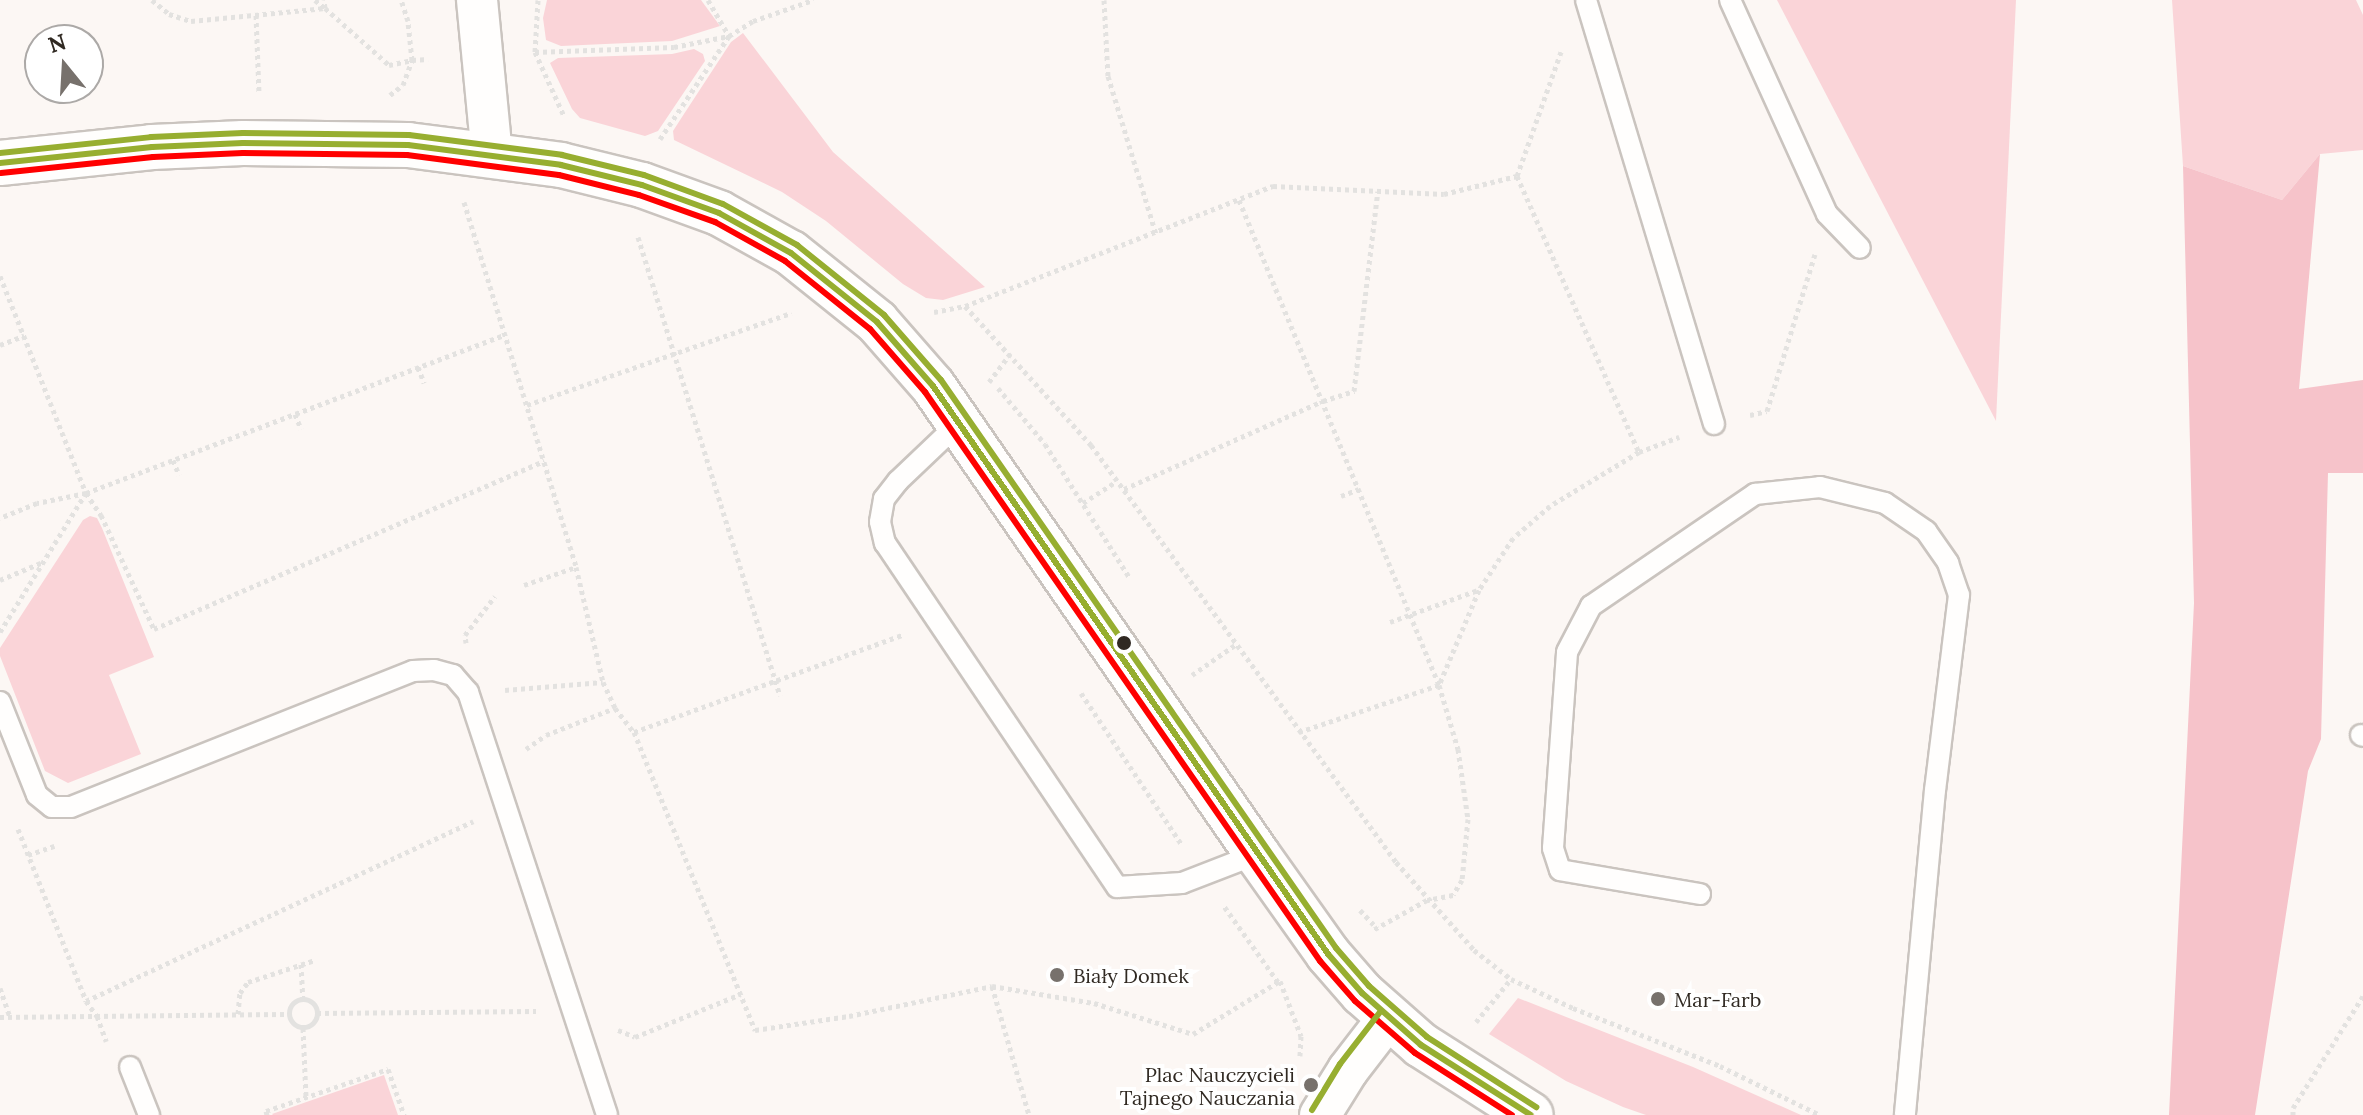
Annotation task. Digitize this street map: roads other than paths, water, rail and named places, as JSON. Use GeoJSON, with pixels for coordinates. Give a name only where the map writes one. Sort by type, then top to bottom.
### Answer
{"type":"FeatureCollection","features":[{"type":"Feature","properties":{"kind":"street"},"geometry":{"type":"LineString","coordinates":[[477,0],[492,156]]}},
{"type":"Feature","properties":{"kind":"street"},"geometry":{"type":"LineString","coordinates":[[0,163],[152,147],[312,141],[408,145],[561,165],[642,185],[719,213],[756,232],[821,274],[877,322],[908,354],[960,422],[1328,954],[1388,1018],[1465,1076],[1531,1115]]}},
{"type":"Feature","properties":{"kind":"street"},"geometry":{"type":"LineString","coordinates":[[1320,1115],[1348,1070],[1388,1018]]}},
{"type":"Feature","properties":{"kind":"lane"},"geometry":{"type":"LineString","coordinates":[[1586,0],[1652,230],[1714,424]]}},
{"type":"Feature","properties":{"kind":"lane"},"geometry":{"type":"LineString","coordinates":[[1730,0],[1827,214],[1860,248]]}},
{"type":"Feature","properties":{"kind":"lane"},"geometry":{"type":"LineString","coordinates":[[960,422],[898,481],[884,499],[880,522],[885,543],[1117,887],[1182,883],[1257,854]]}},
{"type":"Feature","properties":{"kind":"lane"},"geometry":{"type":"LineString","coordinates":[[1700,894],[1560,870],[1553,848],[1567,652],[1591,606],[1755,494],[1820,487],[1885,503],[1926,531],[1948,563],[1959,595],[1935,790],[1905,1115]]}},
{"type":"Feature","properties":{"kind":"lane"},"geometry":{"type":"LineString","coordinates":[[0,702],[37,795],[52,807],[71,807],[413,671],[434,670],[453,675],[468,692],[607,1115]]}},
{"type":"Feature","properties":{"kind":"lane"},"geometry":{"type":"LineString","coordinates":[[130,1067],[149,1115]]}},
{"type":"Feature","properties":{"kind":"place","name":"Biały Domek"},"geometry":{"type":"Point","coordinates":[1057,975]}},
{"type":"Feature","properties":{"kind":"place","name":"Mar-Farb"},"geometry":{"type":"Point","coordinates":[1658,999]}},
{"type":"Feature","properties":{"kind":"place","name":"Plac Nauczycieli Tajnego Nauczania"},"geometry":{"type":"Point","coordinates":[1311,1085]}}]}
